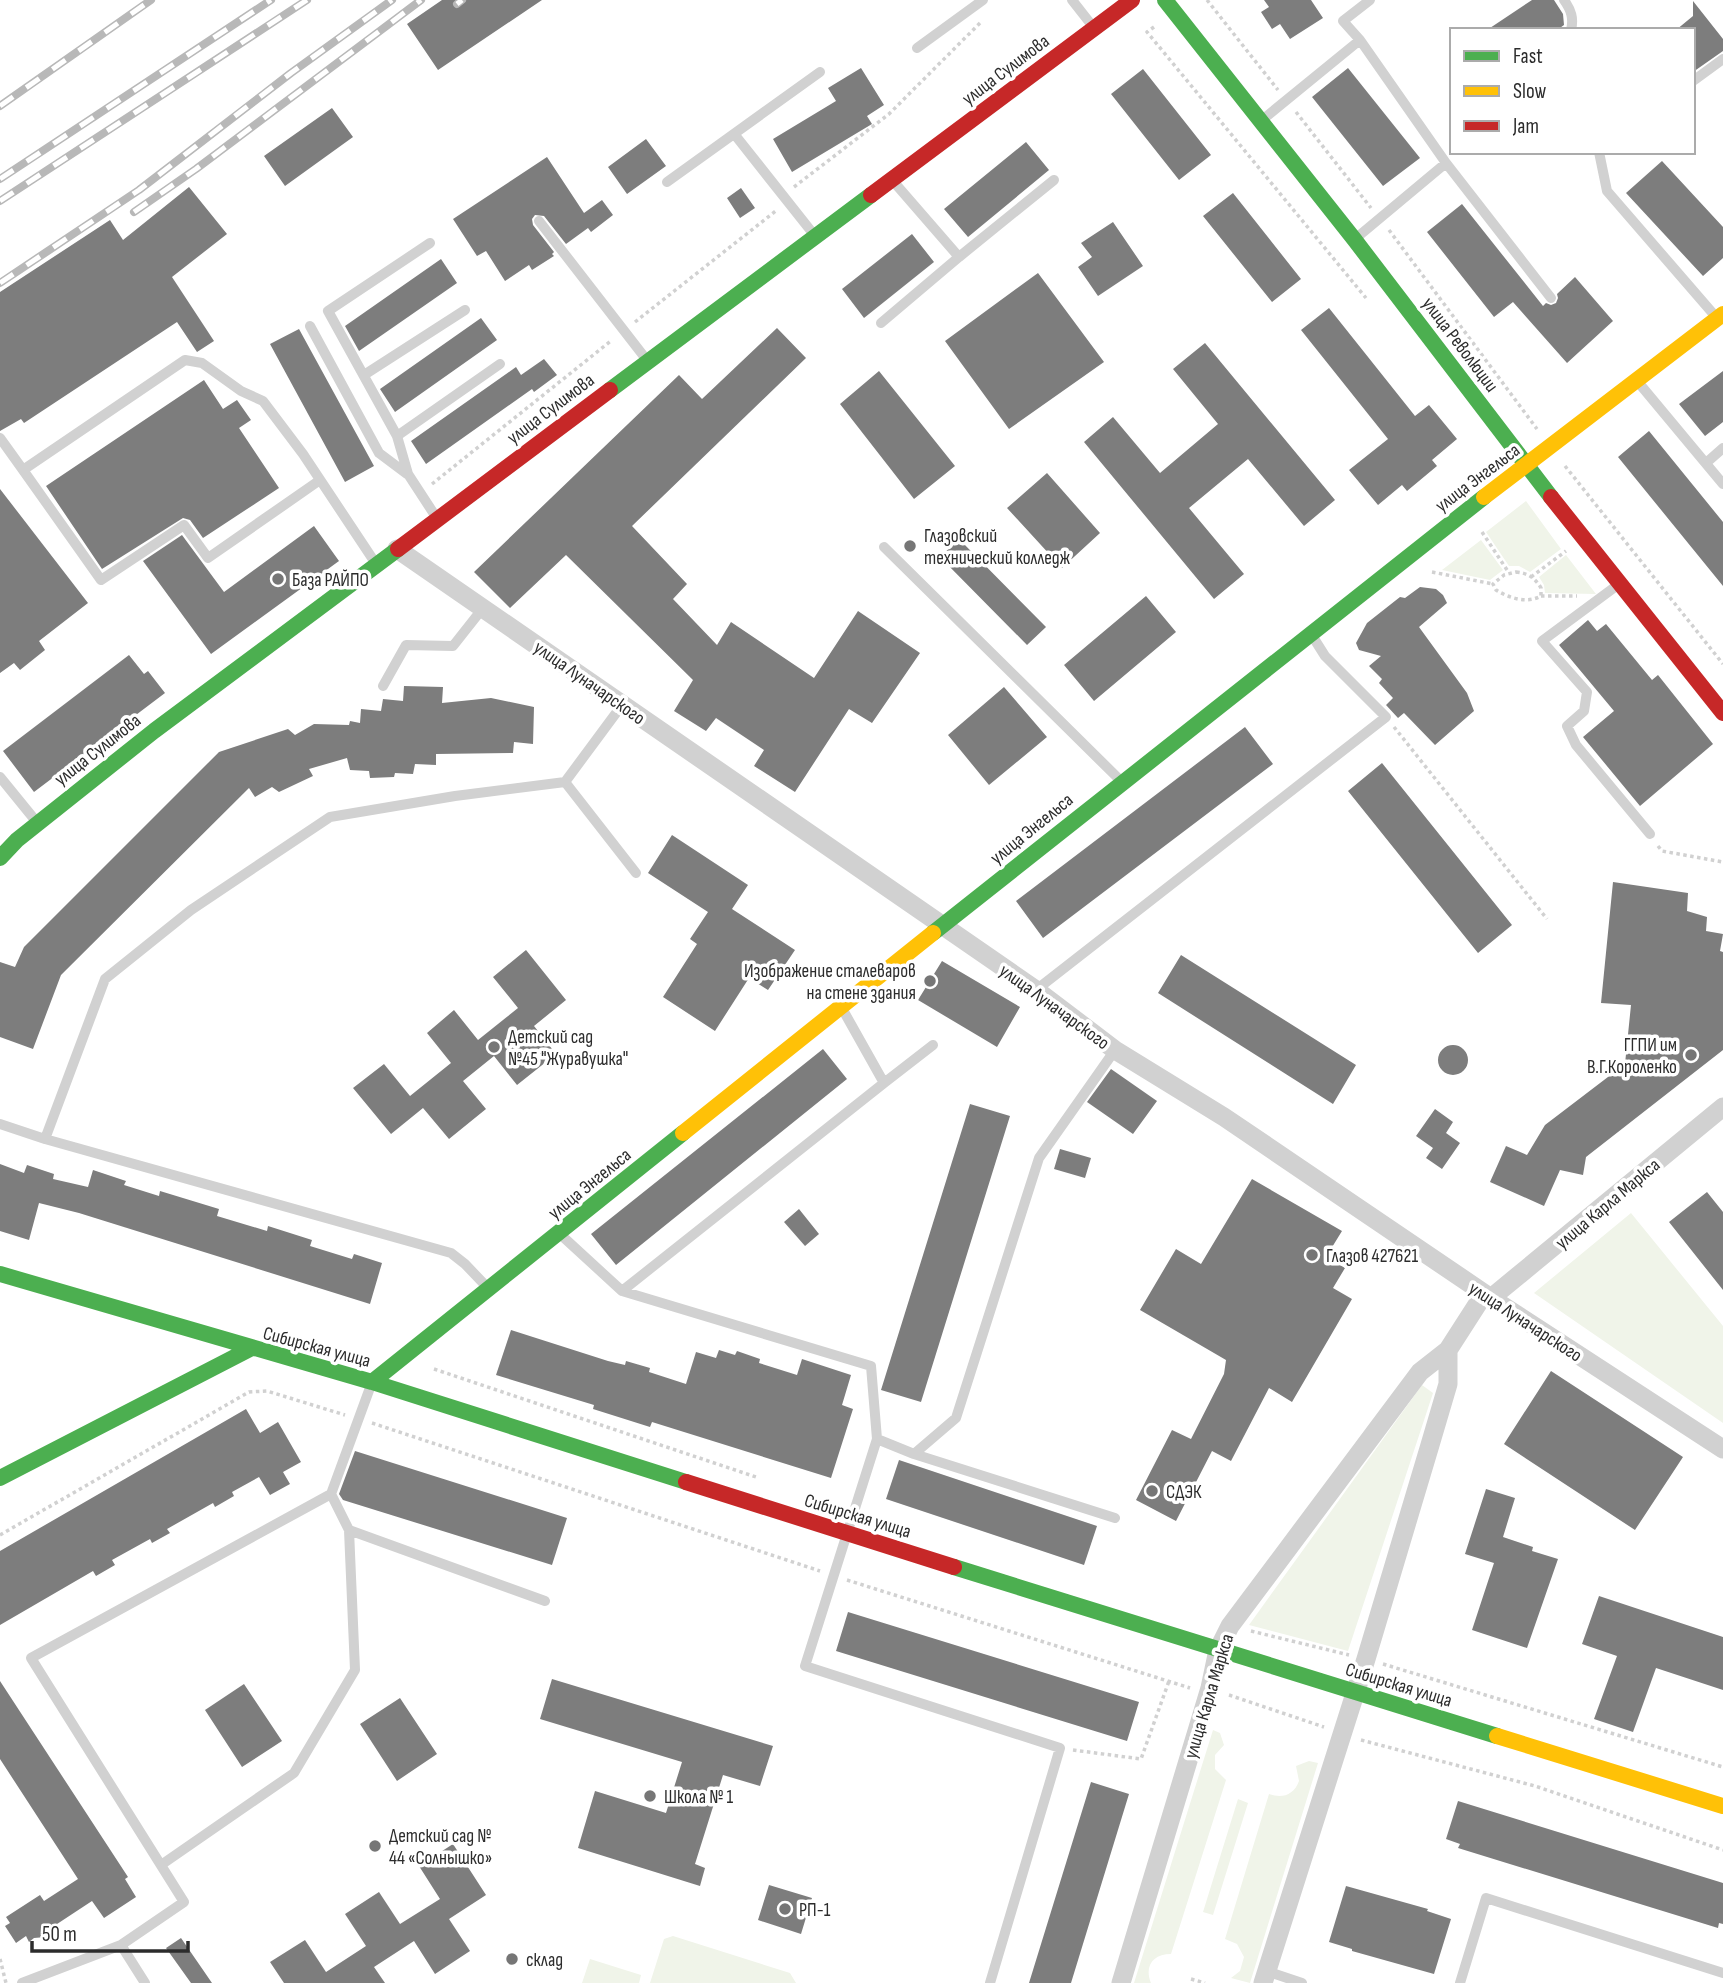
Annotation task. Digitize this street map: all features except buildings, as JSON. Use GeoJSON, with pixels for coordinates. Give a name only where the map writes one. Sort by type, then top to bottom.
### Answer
{"type":"FeatureCollection","features":[{"type":"Feature","properties":{"kind":"main road","name":"улица Сулимова"},"geometry":{"type":"LineString","coordinates":[[0,858],[38,823],[154,731],[1132,0]]}},
{"type":"Feature","properties":{"kind":"main road","name":"улица Революции"},"geometry":{"type":"LineString","coordinates":[[1165,0],[1354,239],[1619,584],[1723,713]]}},
{"type":"Feature","properties":{"kind":"main road","name":"улица Энгельса"},"geometry":{"type":"LineString","coordinates":[[372,1382],[1122,782],[1720,316]]}},
{"type":"Feature","properties":{"kind":"main road"},"geometry":{"type":"LineString","coordinates":[[0,1274],[252,1348]]}},
{"type":"Feature","properties":{"kind":"main road","name":"Сибирская улица"},"geometry":{"type":"LineString","coordinates":[[0,1479],[252,1348],[372,1382],[847,1534],[1723,1806]]}},
{"type":"Feature","properties":{"kind":"street","name":"улица Луначарского"},"geometry":{"type":"LineString","coordinates":[[397,549],[943,925],[1115,1050],[1224,1117],[1487,1296],[1723,1449]]}},
{"type":"Feature","properties":{"kind":"street","name":"улица Карла Маркса"},"geometry":{"type":"LineString","coordinates":[[1121,1983],[1210,1688],[1218,1650],[1230,1626],[1420,1372],[1448,1350],[1487,1296],[1723,1107]]}},
{"type":"Feature","properties":{"kind":"street"},"geometry":{"type":"LineString","coordinates":[[1265,1977],[1366,1659],[1448,1384],[1448,1350]]}},
{"type":"Feature","properties":{"kind":"lane"},"geometry":{"type":"LineString","coordinates":[[917,48],[983,0]]}},
{"type":"Feature","properties":{"kind":"lane"},"geometry":{"type":"LineString","coordinates":[[1072,0],[1094,28]]}},
{"type":"Feature","properties":{"kind":"lane"},"geometry":{"type":"LineString","coordinates":[[1370,0],[1343,20],[1360,40],[1446,163],[1551,298]]}},
{"type":"Feature","properties":{"kind":"lane"},"geometry":{"type":"LineString","coordinates":[[1564,0],[1571,10],[1571,28]]}},
{"type":"Feature","properties":{"kind":"lane"},"geometry":{"type":"LineString","coordinates":[[1260,122],[1360,40]]}},
{"type":"Feature","properties":{"kind":"lane"},"geometry":{"type":"LineString","coordinates":[[1695,80],[1723,59]]}},
{"type":"Feature","properties":{"kind":"lane"},"geometry":{"type":"LineString","coordinates":[[667,182],[820,72]]}},
{"type":"Feature","properties":{"kind":"lane"},"geometry":{"type":"LineString","coordinates":[[735,135],[815,237]]}},
{"type":"Feature","properties":{"kind":"lane"},"geometry":{"type":"LineString","coordinates":[[1599,154],[1607,191],[1720,316]]}},
{"type":"Feature","properties":{"kind":"lane"},"geometry":{"type":"LineString","coordinates":[[1354,239],[1446,163]]}},
{"type":"Feature","properties":{"kind":"lane"},"geometry":{"type":"LineString","coordinates":[[892,179],[959,257]]}},
{"type":"Feature","properties":{"kind":"lane"},"geometry":{"type":"LineString","coordinates":[[881,323],[1054,180]]}},
{"type":"Feature","properties":{"kind":"lane"},"geometry":{"type":"LineString","coordinates":[[539,221],[648,361]]}},
{"type":"Feature","properties":{"kind":"lane"},"geometry":{"type":"LineString","coordinates":[[430,243],[328,311],[397,436],[408,474],[438,519]]}},
{"type":"Feature","properties":{"kind":"lane"},"geometry":{"type":"LineString","coordinates":[[364,374],[465,310]]}},
{"type":"Feature","properties":{"kind":"lane"},"geometry":{"type":"LineString","coordinates":[[310,326],[379,453],[408,474]]}},
{"type":"Feature","properties":{"kind":"lane"},"geometry":{"type":"LineString","coordinates":[[23,470],[185,360],[202,363],[241,391],[263,401],[320,480],[376,565]]}},
{"type":"Feature","properties":{"kind":"lane"},"geometry":{"type":"LineString","coordinates":[[397,436],[500,364]]}},
{"type":"Feature","properties":{"kind":"lane"},"geometry":{"type":"LineString","coordinates":[[1637,382],[1723,484]]}},
{"type":"Feature","properties":{"kind":"lane"},"geometry":{"type":"LineString","coordinates":[[0,438],[101,580],[184,525],[208,558],[320,480]]}},
{"type":"Feature","properties":{"kind":"lane"},"geometry":{"type":"LineString","coordinates":[[1706,463],[1722,450]]}},
{"type":"Feature","properties":{"kind":"lane"},"geometry":{"type":"LineString","coordinates":[[884,547],[1122,782]]}},
{"type":"Feature","properties":{"kind":"lane"},"geometry":{"type":"LineString","coordinates":[[1619,584],[1542,641],[1587,692],[1584,711],[1567,726],[1576,745],[1650,834]]}},
{"type":"Feature","properties":{"kind":"lane"},"geometry":{"type":"LineString","coordinates":[[383,686],[406,645],[453,646],[483,608]]}},
{"type":"Feature","properties":{"kind":"lane"},"geometry":{"type":"LineString","coordinates":[[1036,990],[1386,717],[1325,656],[1311,634]]}},
{"type":"Feature","properties":{"kind":"lane"},"geometry":{"type":"LineString","coordinates":[[45,1139],[105,979],[191,910],[330,817],[455,796],[565,782],[622,705]]}},
{"type":"Feature","properties":{"kind":"lane"},"geometry":{"type":"LineString","coordinates":[[0,777],[38,823]]}},
{"type":"Feature","properties":{"kind":"lane"},"geometry":{"type":"LineString","coordinates":[[565,782],[636,873]]}},
{"type":"Feature","properties":{"kind":"lane"},"geometry":{"type":"LineString","coordinates":[[841,1008],[884,1083]]}},
{"type":"Feature","properties":{"kind":"lane"},"geometry":{"type":"LineString","coordinates":[[622,1292],[933,1045]]}},
{"type":"Feature","properties":{"kind":"lane"},"geometry":{"type":"LineString","coordinates":[[914,1454],[956,1418],[1039,1158],[1115,1050]]}},
{"type":"Feature","properties":{"kind":"lane"},"geometry":{"type":"LineString","coordinates":[[0,1124],[451,1253],[489,1290]]}},
{"type":"Feature","properties":{"kind":"lane"},"geometry":{"type":"LineString","coordinates":[[559,1234],[622,1292],[872,1366],[877,1439],[805,1666],[1060,1748],[990,1983]]}},
{"type":"Feature","properties":{"kind":"lane"},"geometry":{"type":"LineString","coordinates":[[23,1983],[121,1945],[184,1902],[31,1658],[331,1494],[372,1382]]}},
{"type":"Feature","properties":{"kind":"lane"},"geometry":{"type":"LineString","coordinates":[[877,1439],[914,1454],[1115,1518]]}},
{"type":"Feature","properties":{"kind":"lane"},"geometry":{"type":"LineString","coordinates":[[161,1865],[293,1773],[355,1670],[349,1530],[331,1494]]}},
{"type":"Feature","properties":{"kind":"lane"},"geometry":{"type":"LineString","coordinates":[[349,1530],[545,1601]]}},
{"type":"Feature","properties":{"kind":"lane"},"geometry":{"type":"LineString","coordinates":[[1460,1983],[1486,1898],[1723,1973]]}},
{"type":"Feature","properties":{"kind":"lane"},"geometry":{"type":"LineString","coordinates":[[121,1945],[145,1983]]}},
{"type":"Feature","properties":{"kind":"lane"},"geometry":{"type":"LineString","coordinates":[[1265,1977],[1302,1983]]}},
{"type":"Feature","properties":{"kind":"path"},"geometry":{"type":"LineString","coordinates":[[421,494],[776,211],[790,190],[889,114],[984,19]]}},
{"type":"Feature","properties":{"kind":"path"},"geometry":{"type":"LineString","coordinates":[[1147,32],[1369,302]]}},
{"type":"Feature","properties":{"kind":"path"},"geometry":{"type":"LineString","coordinates":[[1550,448],[1723,664]]}},
{"type":"Feature","properties":{"kind":"path"},"geometry":{"type":"LineString","coordinates":[[1482,531],[1509,573]]}},
{"type":"Feature","properties":{"kind":"path"},"geometry":{"type":"LineString","coordinates":[[1531,577],[1568,549]]}},
{"type":"Feature","properties":{"kind":"path"},"geometry":{"type":"LineString","coordinates":[[1432,572],[1493,584],[1509,573],[1521,573],[1531,577],[1541,588],[1541,596]]}},
{"type":"Feature","properties":{"kind":"path"},"geometry":{"type":"LineString","coordinates":[[1493,584],[1496,590],[1514,598],[1604,596]]}},
{"type":"Feature","properties":{"kind":"path"},"geometry":{"type":"LineString","coordinates":[[1386,717],[1547,919]]}},
{"type":"Feature","properties":{"kind":"path"},"geometry":{"type":"LineString","coordinates":[[1650,834],[1662,851],[1723,862]]}},
{"type":"Feature","properties":{"kind":"path"},"geometry":{"type":"LineString","coordinates":[[434,1369],[763,1479]]}},
{"type":"Feature","properties":{"kind":"path"},"geometry":{"type":"LineString","coordinates":[[0,1535],[249,1392],[267,1391],[413,1435],[834,1575],[1168,1681],[1191,1688],[1210,1688],[1354,1738],[1535,1786],[1723,1850]]}},
{"type":"Feature","properties":{"kind":"path"},"geometry":{"type":"LineString","coordinates":[[1230,1626],[1366,1659],[1723,1767]]}},
{"type":"Feature","properties":{"kind":"path"},"geometry":{"type":"LineString","coordinates":[[1060,1748],[1141,1759],[1168,1681]]}},
{"type":"Feature","properties":{"kind":"path"},"geometry":{"type":"LineString","coordinates":[[0,1959],[6,1983]]}},
{"type":"Feature","properties":{"kind":"path"},"geometry":{"type":"LineString","coordinates":[[1191,1979],[1205,1983]]}},
{"type":"Feature","properties":{"kind":"shaded area"},"geometry":{"type":"Polygon","coordinates":[[[1526,501],[1561,549],[1530,572],[1519,566],[1509,566],[1486,532],[1526,501]]]}},
{"type":"Feature","properties":{"kind":"shaded area"},"geometry":{"type":"Polygon","coordinates":[[[1481,540],[1503,570],[1490,580],[1442,570],[1481,540]]]}},
{"type":"Feature","properties":{"kind":"shaded area"},"geometry":{"type":"Polygon","coordinates":[[[1566,555],[1596,594],[1545,593],[1539,577],[1566,555]]]}},
{"type":"Feature","properties":{"kind":"shaded area"},"geometry":{"type":"Polygon","coordinates":[[[1631,1213],[1723,1326],[1723,1423],[1534,1293],[1631,1213]]]}},
{"type":"Feature","properties":{"kind":"shaded area"},"geometry":{"type":"Polygon","coordinates":[[[1422,1385],[1433,1393],[1348,1651],[1249,1625],[1422,1385]]]}},
{"type":"Feature","properties":{"kind":"shaded area"},"geometry":{"type":"Polygon","coordinates":[[[1213,1730],[1220,1733],[1224,1745],[1215,1755],[1215,1769],[1226,1780],[1171,1954],[1159,1956],[1152,1962],[1149,1971],[1151,1983],[1134,1983],[1213,1730]]]}},
{"type":"Feature","properties":{"kind":"shaded area"},"geometry":{"type":"Polygon","coordinates":[[[1309,1761],[1318,1763],[1250,1983],[1231,1978],[1240,1971],[1244,1957],[1237,1944],[1225,1939],[1269,1794],[1283,1796],[1291,1793],[1299,1781],[1296,1766],[1309,1761]]]}},
{"type":"Feature","properties":{"kind":"shaded area"},"geometry":{"type":"Polygon","coordinates":[[[1238,1799],[1248,1803],[1213,1915],[1203,1912],[1238,1799]]]}},
{"type":"Feature","properties":{"kind":"shaded area"},"geometry":{"type":"Polygon","coordinates":[[[673,1936],[790,1973],[796,1983],[650,1983],[664,1939],[673,1936]]]}},
{"type":"Feature","properties":{"kind":"shaded area"},"geometry":{"type":"Polygon","coordinates":[[[590,1959],[641,1975],[639,1983],[582,1983],[590,1959]]]}},
{"type":"Feature","properties":{"kind":"railway"},"geometry":{"type":"LineString","coordinates":[[0,106],[151,0]]}},
{"type":"Feature","properties":{"kind":"railway"},"geometry":{"type":"LineString","coordinates":[[0,179],[271,0]]}},
{"type":"Feature","properties":{"kind":"railway"},"geometry":{"type":"LineString","coordinates":[[0,201],[307,0]]}},
{"type":"Feature","properties":{"kind":"railway"},"geometry":{"type":"LineString","coordinates":[[0,283],[139,190],[291,73],[392,0]]}},
{"type":"Feature","properties":{"kind":"railway"},"geometry":{"type":"LineString","coordinates":[[134,212],[196,169],[421,0]]}},
{"type":"Feature","properties":{"kind":"railway"},"geometry":{"type":"LineString","coordinates":[[457,4],[462,0]]}},
{"type":"Feature","properties":{"kind":"traffic: fast"},"geometry":{"type":"LineString","coordinates":[[1165,0],[1354,239],[1551,497]]}},
{"type":"Feature","properties":{"kind":"traffic: fast"},"geometry":{"type":"LineString","coordinates":[[610,390],[871,195]]}},
{"type":"Feature","properties":{"kind":"traffic: fast"},"geometry":{"type":"LineString","coordinates":[[933,933],[1484,497]]}},
{"type":"Feature","properties":{"kind":"traffic: fast"},"geometry":{"type":"LineString","coordinates":[[0,858],[17,840],[154,731],[398,549]]}},
{"type":"Feature","properties":{"kind":"traffic: fast"},"geometry":{"type":"LineString","coordinates":[[372,1382],[683,1133]]}},
{"type":"Feature","properties":{"kind":"traffic: fast"},"geometry":{"type":"LineString","coordinates":[[0,1274],[372,1382],[686,1482]]}},
{"type":"Feature","properties":{"kind":"traffic: fast"},"geometry":{"type":"LineString","coordinates":[[0,1478],[252,1348]]}},
{"type":"Feature","properties":{"kind":"traffic: fast"},"geometry":{"type":"LineString","coordinates":[[954,1567],[1497,1736]]}},
{"type":"Feature","properties":{"kind":"traffic: slow"},"geometry":{"type":"LineString","coordinates":[[1484,497],[1723,314]]}},
{"type":"Feature","properties":{"kind":"traffic: slow"},"geometry":{"type":"LineString","coordinates":[[683,1133],[933,933]]}},
{"type":"Feature","properties":{"kind":"traffic: slow"},"geometry":{"type":"LineString","coordinates":[[1497,1736],[1723,1806]]}},
{"type":"Feature","properties":{"kind":"traffic: jam"},"geometry":{"type":"LineString","coordinates":[[871,195],[1132,0]]}},
{"type":"Feature","properties":{"kind":"traffic: jam"},"geometry":{"type":"LineString","coordinates":[[398,549],[610,390]]}},
{"type":"Feature","properties":{"kind":"traffic: jam"},"geometry":{"type":"LineString","coordinates":[[1551,497],[1723,713]]}},
{"type":"Feature","properties":{"kind":"traffic: jam"},"geometry":{"type":"LineString","coordinates":[[686,1482],[954,1567]]}},
{"type":"Feature","properties":{"kind":"place","name":"Глазовский технический колледж"},"geometry":{"type":"Point","coordinates":[910,546]}},
{"type":"Feature","properties":{"kind":"place","name":"База РАЙПО"},"geometry":{"type":"Point","coordinates":[278,579]}},
{"type":"Feature","properties":{"kind":"place","name":"Изображение сталеваров на стене здания"},"geometry":{"type":"Point","coordinates":[930,981]}},
{"type":"Feature","properties":{"kind":"place","name":"Детский сад №45 \"Журавушка\""},"geometry":{"type":"Point","coordinates":[494,1047]}},
{"type":"Feature","properties":{"kind":"place","name":"ГГПИ им В.Г.Короленко"},"geometry":{"type":"Point","coordinates":[1691,1055]}},
{"type":"Feature","properties":{"kind":"place","name":"Глазов 427621"},"geometry":{"type":"Point","coordinates":[1312,1255]}},
{"type":"Feature","properties":{"kind":"place","name":"СДЭК"},"geometry":{"type":"Point","coordinates":[1152,1491]}},
{"type":"Feature","properties":{"kind":"place","name":"Школа № 1"},"geometry":{"type":"Point","coordinates":[650,1796]}},
{"type":"Feature","properties":{"kind":"place","name":"Детский сад № 44 «Солнышко»"},"geometry":{"type":"Point","coordinates":[375,1846]}},
{"type":"Feature","properties":{"kind":"place","name":"РП-1"},"geometry":{"type":"Point","coordinates":[785,1909]}},
{"type":"Feature","properties":{"kind":"place","name":"склад"},"geometry":{"type":"Point","coordinates":[512,1959]}}]}
